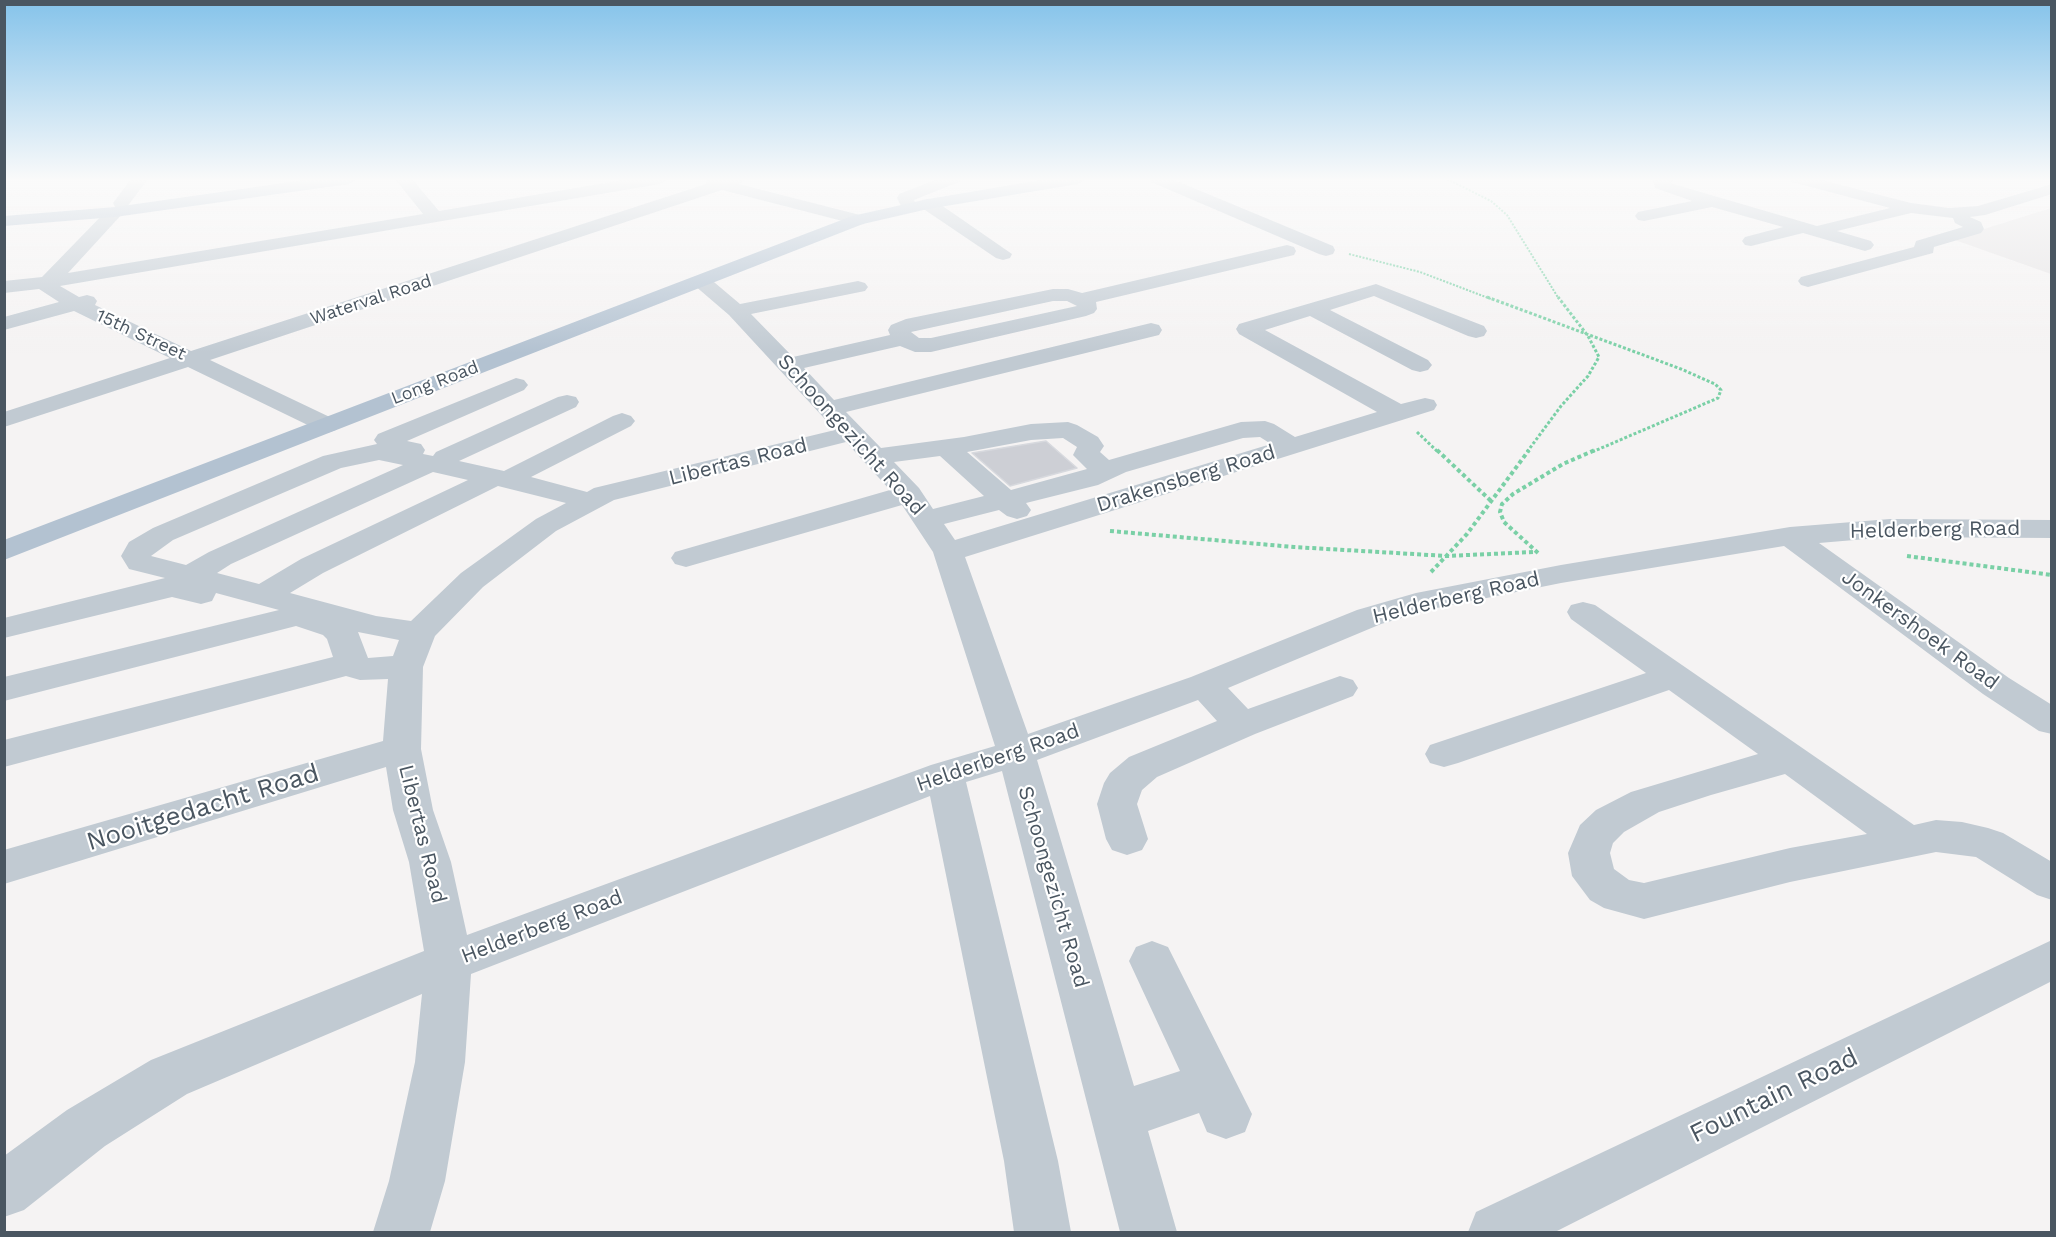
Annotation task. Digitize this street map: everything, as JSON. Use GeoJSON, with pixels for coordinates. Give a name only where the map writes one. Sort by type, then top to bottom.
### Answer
{"type":"FeatureCollection","features":[{"type":"Feature","properties":{"kind":"main road","name":"Long Road"},"geometry":{"type":"LineString","coordinates":[[4,551],[816,237]]}},
{"type":"Feature","properties":{"kind":"street"},"geometry":{"type":"LineString","coordinates":[[48,282],[91,237]]}},
{"type":"Feature","properties":{"kind":"street"},"geometry":{"type":"LineString","coordinates":[[4,287],[48,282],[322,237]]}},
{"type":"Feature","properties":{"kind":"street"},"geometry":{"type":"LineString","coordinates":[[144,285],[323,237]]}},
{"type":"Feature","properties":{"kind":"street","name":"Waterval Road"},"geometry":{"type":"LineString","coordinates":[[4,420],[563,237]]}},
{"type":"Feature","properties":{"kind":"street"},"geometry":{"type":"LineString","coordinates":[[977,237],[1003,254]]}},
{"type":"Feature","properties":{"kind":"street"},"geometry":{"type":"LineString","coordinates":[[1294,237],[1326,250]]}},
{"type":"Feature","properties":{"kind":"street"},"geometry":{"type":"LineString","coordinates":[[1751,241],[1772,237]]}},
{"type":"Feature","properties":{"kind":"street"},"geometry":{"type":"LineString","coordinates":[[1837,237],[1865,245]]}},
{"type":"Feature","properties":{"kind":"street"},"geometry":{"type":"LineString","coordinates":[[1808,281],[1926,249],[1922,245],[1950,237]]}},
{"type":"Feature","properties":{"kind":"street"},"geometry":{"type":"LineString","coordinates":[[788,365],[903,339],[915,345],[931,345],[1068,315],[1087,309],[1088,306],[1082,299],[1287,251]]}},
{"type":"Feature","properties":{"kind":"street","name":"Schoongezicht Road"},"geometry":{"type":"LineString","coordinates":[[701,281],[736,311],[909,494],[948,552],[1016,753],[1149,1233]]}},
{"type":"Feature","properties":{"kind":"street","name":"15th Street"},"geometry":{"type":"LineString","coordinates":[[48,282],[48,287],[53,291],[76,304],[327,425]]}},
{"type":"Feature","properties":{"kind":"street"},"geometry":{"type":"LineString","coordinates":[[736,311],[858,287]]}},
{"type":"Feature","properties":{"kind":"street"},"geometry":{"type":"LineString","coordinates":[[1398,413],[1247,329],[1358,294],[1379,290],[1476,331]]}},
{"type":"Feature","properties":{"kind":"street"},"geometry":{"type":"LineString","coordinates":[[4,324],[110,294]]}},
{"type":"Feature","properties":{"kind":"street"},"geometry":{"type":"LineString","coordinates":[[1311,308],[1420,365]]}},
{"type":"Feature","properties":{"kind":"street"},"geometry":{"type":"LineString","coordinates":[[853,433],[1151,330]]}},
{"type":"Feature","properties":{"kind":"street"},"geometry":{"type":"LineString","coordinates":[[437,461],[391,445],[387,440],[516,385]]}},
{"type":"Feature","properties":{"kind":"street"},"geometry":{"type":"LineString","coordinates":[[192,575],[220,558],[567,402]]}},
{"type":"Feature","properties":{"kind":"street","name":"Drakensberg Road"},"geometry":{"type":"LineString","coordinates":[[948,552],[1425,405]]}},
{"type":"Feature","properties":{"kind":"street"},"geometry":{"type":"LineString","coordinates":[[264,595],[312,566],[622,421]]}},
{"type":"Feature","properties":{"kind":"street"},"geometry":{"type":"LineString","coordinates":[[927,519],[1089,479],[1107,471],[1254,428],[1264,429],[1292,446]]}},
{"type":"Feature","properties":{"kind":"street"},"geometry":{"type":"LineString","coordinates":[[853,433],[946,448],[1031,432],[1068,430],[1089,443],[1091,446],[1086,455],[1107,471]]}},
{"type":"Feature","properties":{"kind":"street","name":"Libertas Road"},"geometry":{"type":"LineString","coordinates":[[402,1233],[417,1180],[440,1062],[449,962],[430,862],[413,810],[402,749],[406,668],[419,632],[472,580],[546,525],[597,498],[853,433]]}},
{"type":"Feature","properties":{"kind":"street"},"geometry":{"type":"LineString","coordinates":[[946,448],[1004,500],[1038,524]]}},
{"type":"Feature","properties":{"kind":"street"},"geometry":{"type":"LineString","coordinates":[[419,632],[375,626],[140,561],[136,556],[140,548],[163,534],[339,460],[380,452],[437,461],[505,476],[562,492],[597,498]]}},
{"type":"Feature","properties":{"kind":"street"},"geometry":{"type":"LineString","coordinates":[[686,558],[909,494]]}},
{"type":"Feature","properties":{"kind":"street","name":"Helderberg Road"},"geometry":{"type":"LineString","coordinates":[[4,1190],[86,1128],[168,1077],[449,962],[945,775],[1016,753],[1204,685],[1369,617],[1549,563],[1790,536],[1890,528],[2052,529]]}},
{"type":"Feature","properties":{"kind":"street","name":"Jonkershoek Road"},"geometry":{"type":"LineString","coordinates":[[1790,536],[1986,679],[2052,722]]}},
{"type":"Feature","properties":{"kind":"street"},"geometry":{"type":"LineString","coordinates":[[4,628],[172,587],[335,628],[343,635],[352,663],[360,669],[406,668]]}},
{"type":"Feature","properties":{"kind":"street"},"geometry":{"type":"LineString","coordinates":[[1791,759],[1583,612],[1907,841]]}},
{"type":"Feature","properties":{"kind":"street"},"geometry":{"type":"LineString","coordinates":[[4,689],[290,616]]}},
{"type":"Feature","properties":{"kind":"street"},"geometry":{"type":"LineString","coordinates":[[4,753],[352,663]]}},
{"type":"Feature","properties":{"kind":"street"},"geometry":{"type":"LineString","coordinates":[[1444,754],[1674,676]]}},
{"type":"Feature","properties":{"kind":"street"},"geometry":{"type":"LineString","coordinates":[[1204,685],[1242,725]]}},
{"type":"Feature","properties":{"kind":"street"},"geometry":{"type":"LineString","coordinates":[[1126,839],[1117,804],[1124,783],[1143,767],[1242,725],[1340,688]]}},
{"type":"Feature","properties":{"kind":"street","name":"Nooitgedacht Road"},"geometry":{"type":"LineString","coordinates":[[4,867],[402,749]]}},
{"type":"Feature","properties":{"kind":"street"},"geometry":{"type":"LineString","coordinates":[[1791,759],[1702,783],[1645,802],[1610,821],[1595,836],[1589,853],[1594,876],[1605,888],[1620,896],[1644,901],[1790,865],[1936,836],[1962,838],[1988,844],[2052,883]]}},
{"type":"Feature","properties":{"kind":"street"},"geometry":{"type":"LineString","coordinates":[[945,775],[1031,1161],[1043,1233]]}},
{"type":"Feature","properties":{"kind":"street","name":"Fountain Road"},"geometry":{"type":"LineString","coordinates":[[1496,1233],[2052,959]]}},
{"type":"Feature","properties":{"kind":"street"},"geometry":{"type":"LineString","coordinates":[[1117,1117],[1218,1099],[1152,961]]}},
{"type":"Feature","properties":{"kind":"path"},"geometry":{"type":"LineString","coordinates":[[1396,609],[1467,534],[1561,405],[1588,376],[1599,357],[1588,336],[1564,307],[1520,237]]}},
{"type":"Feature","properties":{"kind":"path"},"geometry":{"type":"LineString","coordinates":[[1326,250],[1370,258],[1420,272],[1681,369],[1715,384],[1721,390],[1718,398],[1563,464],[1513,494],[1502,504],[1500,512],[1504,522],[1549,563]]}},
{"type":"Feature","properties":{"kind":"path"},"geometry":{"type":"LineString","coordinates":[[1398,413],[1491,501]]}},
{"type":"Feature","properties":{"kind":"path"},"geometry":{"type":"LineString","coordinates":[[1106,530],[1294,547],[1549,563]]}},
{"type":"Feature","properties":{"kind":"path"},"geometry":{"type":"LineString","coordinates":[[1905,555],[2052,575]]}},
{"type":"Feature","properties":{"kind":"shaded area"},"geometry":{"type":"Polygon","coordinates":[[[1959,237],[2051,237],[2051,274],[1952,239],[1959,237]]]}},
{"type":"Feature","properties":{"kind":"building"},"geometry":{"type":"Polygon","coordinates":[[[1046,441],[1077,468],[1010,486],[972,453],[1046,441]]]}}]}
